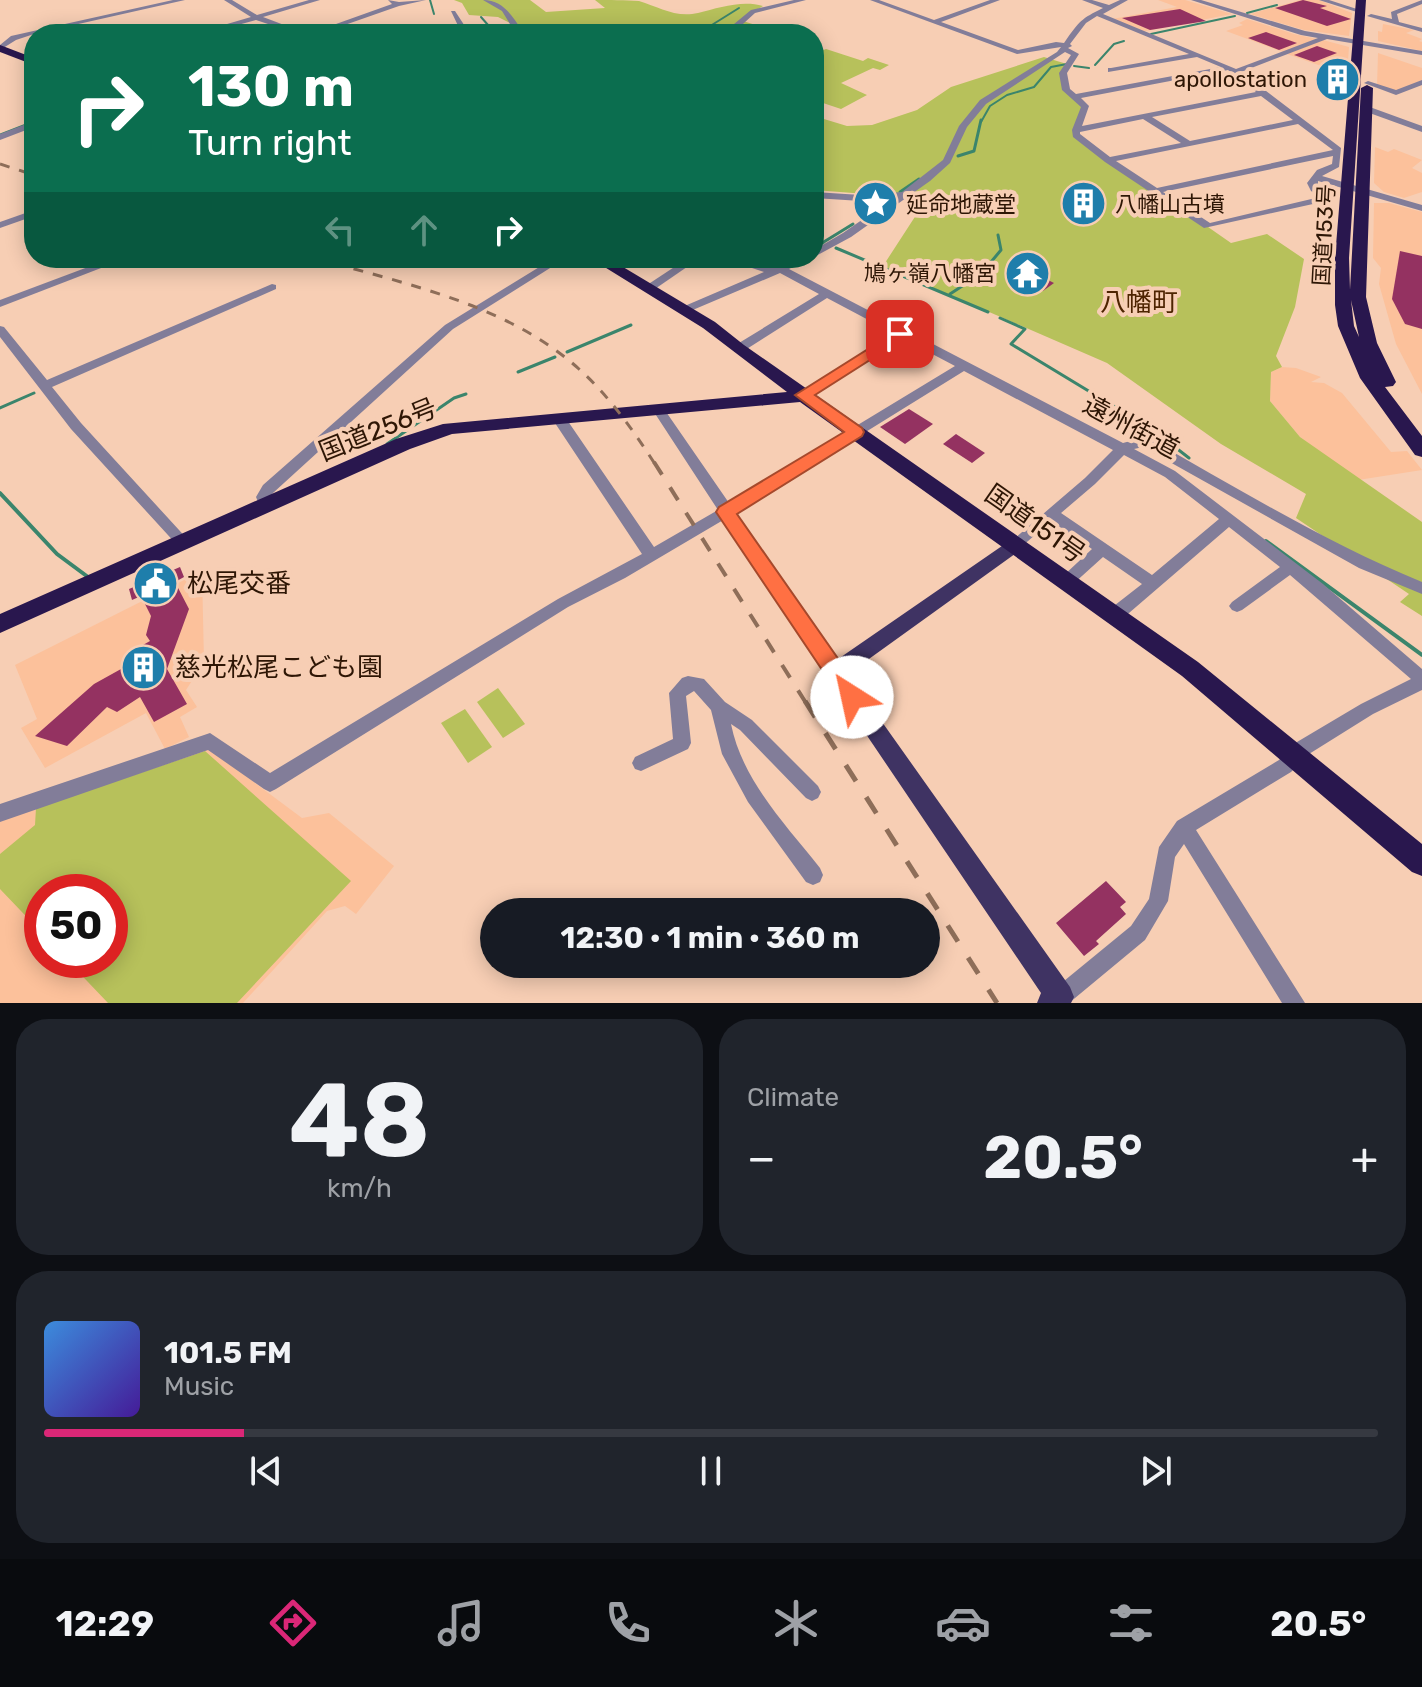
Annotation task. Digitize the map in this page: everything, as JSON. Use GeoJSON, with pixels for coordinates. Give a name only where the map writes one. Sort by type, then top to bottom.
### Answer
{"type":"FeatureCollection","features":[{"type":"Feature","properties":{"kind":"highway","name":"国道153号"},"geometry":{"type":"LineString","coordinates":[[1366,7],[1342,258],[1346,326],[1369,378],[1422,450]]}},
{"type":"Feature","properties":{"kind":"highway","name":"国道153号"},"geometry":{"type":"LineString","coordinates":[[1363,44],[1368,83],[1365,191],[1358,274],[1362,319],[1377,364],[1422,430]]}},
{"type":"Feature","properties":{"kind":"highway"},"geometry":{"type":"LineString","coordinates":[[2,53],[24,59]]}},
{"type":"Feature","properties":{"kind":"highway","name":"国道151号"},"geometry":{"type":"LineString","coordinates":[[613,268],[684,310],[1116,614],[1190,669],[1422,862]]}},
{"type":"Feature","properties":{"kind":"highway","name":"国道256号"},"geometry":{"type":"LineString","coordinates":[[0,624],[429,434],[471,425],[804,395]]}},
{"type":"Feature","properties":{"kind":"main road"},"geometry":{"type":"LineString","coordinates":[[1015,544],[835,672],[1055,1000]]}},
{"type":"Feature","properties":{"kind":"street"},"geometry":{"type":"LineString","coordinates":[[88,24],[182,0]]}},
{"type":"Feature","properties":{"kind":"street"},"geometry":{"type":"LineString","coordinates":[[227,0],[258,18],[276,24]]}},
{"type":"Feature","properties":{"kind":"street"},"geometry":{"type":"LineString","coordinates":[[235,24],[317,0]]}},
{"type":"Feature","properties":{"kind":"street"},"geometry":{"type":"LineString","coordinates":[[338,24],[394,2],[423,0]]}},
{"type":"Feature","properties":{"kind":"street"},"geometry":{"type":"LineString","coordinates":[[486,0],[504,10],[514,24]]}},
{"type":"Feature","properties":{"kind":"street"},"geometry":{"type":"LineString","coordinates":[[738,24],[753,11],[803,0]]}},
{"type":"Feature","properties":{"kind":"street"},"geometry":{"type":"LineString","coordinates":[[873,0],[1017,52],[1056,44],[1067,48],[1075,54],[1063,75],[1066,90],[1085,106],[1076,135],[1108,160],[1208,226],[1328,198],[1314,189],[1312,183],[1336,165],[1338,150],[1232,70],[1095,13]]}},
{"type":"Feature","properties":{"kind":"street"},"geometry":{"type":"LineString","coordinates":[[934,22],[997,0]]}},
{"type":"Feature","properties":{"kind":"street"},"geometry":{"type":"LineString","coordinates":[[1085,0],[1107,7]]}},
{"type":"Feature","properties":{"kind":"street"},"geometry":{"type":"LineString","coordinates":[[824,248],[906,195],[947,161],[963,126],[983,102],[1067,48],[1083,21],[1125,0]]}},
{"type":"Feature","properties":{"kind":"street"},"geometry":{"type":"LineString","coordinates":[[1194,0],[1324,37],[1422,53]]}},
{"type":"Feature","properties":{"kind":"street"},"geometry":{"type":"LineString","coordinates":[[1322,0],[1366,7],[1396,22],[1422,30]]}},
{"type":"Feature","properties":{"kind":"street"},"geometry":{"type":"LineString","coordinates":[[1396,22],[1393,13],[1422,2]]}},
{"type":"Feature","properties":{"kind":"street"},"geometry":{"type":"LineString","coordinates":[[453,12],[460,24]]}},
{"type":"Feature","properties":{"kind":"street"},"geometry":{"type":"LineString","coordinates":[[1069,16],[1083,21]]}},
{"type":"Feature","properties":{"kind":"street"},"geometry":{"type":"LineString","coordinates":[[2,53],[14,38],[24,37]]}},
{"type":"Feature","properties":{"kind":"street"},"geometry":{"type":"LineString","coordinates":[[1074,97],[1232,70],[1324,37]]}},
{"type":"Feature","properties":{"kind":"street"},"geometry":{"type":"LineString","coordinates":[[1111,70],[1198,54]]}},
{"type":"Feature","properties":{"kind":"street"},"geometry":{"type":"LineString","coordinates":[[1368,83],[1396,93],[1422,82]]}},
{"type":"Feature","properties":{"kind":"street"},"geometry":{"type":"LineString","coordinates":[[1076,130],[1262,93]]}},
{"type":"Feature","properties":{"kind":"street"},"geometry":{"type":"LineString","coordinates":[[1367,109],[1422,129]]}},
{"type":"Feature","properties":{"kind":"street"},"geometry":{"type":"LineString","coordinates":[[1145,117],[1189,144]]}},
{"type":"Feature","properties":{"kind":"street"},"geometry":{"type":"LineString","coordinates":[[1108,160],[1301,121]]}},
{"type":"Feature","properties":{"kind":"street"},"geometry":{"type":"LineString","coordinates":[[0,137],[24,129]]}},
{"type":"Feature","properties":{"kind":"street"},"geometry":{"type":"LineString","coordinates":[[1156,191],[1338,152]]}},
{"type":"Feature","properties":{"kind":"street"},"geometry":{"type":"LineString","coordinates":[[1316,177],[1422,208]]}},
{"type":"Feature","properties":{"kind":"street"},"geometry":{"type":"LineString","coordinates":[[824,196],[861,198],[906,195]]}},
{"type":"Feature","properties":{"kind":"street"},"geometry":{"type":"LineString","coordinates":[[1407,203],[1422,195]]}},
{"type":"Feature","properties":{"kind":"street"},"geometry":{"type":"LineString","coordinates":[[0,225],[24,217]]}},
{"type":"Feature","properties":{"kind":"street"},"geometry":{"type":"LineString","coordinates":[[0,304],[95,268]]}},
{"type":"Feature","properties":{"kind":"street"},"geometry":{"type":"LineString","coordinates":[[266,505],[263,497],[268,489],[449,327],[545,268]]}},
{"type":"Feature","properties":{"kind":"street"},"geometry":{"type":"LineString","coordinates":[[648,289],[680,268]]}},
{"type":"Feature","properties":{"kind":"street"},"geometry":{"type":"LineString","coordinates":[[684,310],[780,268]]}},
{"type":"Feature","properties":{"kind":"street","name":"遠州街道"},"geometry":{"type":"LineString","coordinates":[[784,268],[824,295],[1170,474],[1290,567],[1422,681]]}},
{"type":"Feature","properties":{"kind":"street"},"geometry":{"type":"LineString","coordinates":[[45,386],[272,287]]}},
{"type":"Feature","properties":{"kind":"street"},"geometry":{"type":"LineString","coordinates":[[738,349],[824,295]]}},
{"type":"Feature","properties":{"kind":"street"},"geometry":{"type":"LineString","coordinates":[[0,329],[76,426],[183,542]]}},
{"type":"Feature","properties":{"kind":"street"},"geometry":{"type":"LineString","coordinates":[[804,395],[900,334]]}},
{"type":"Feature","properties":{"kind":"street"},"geometry":{"type":"LineString","coordinates":[[0,813],[210,741],[270,783],[563,603],[725,512],[962,367]]}},
{"type":"Feature","properties":{"kind":"street"},"geometry":{"type":"LineString","coordinates":[[658,409],[835,672]]}},
{"type":"Feature","properties":{"kind":"street"},"geometry":{"type":"LineString","coordinates":[[558,417],[651,555]]}},
{"type":"Feature","properties":{"kind":"street"},"geometry":{"type":"LineString","coordinates":[[1015,544],[1123,448],[1136,443],[1154,446],[1202,477],[1309,535],[1364,564],[1422,588]]}},
{"type":"Feature","properties":{"kind":"street"},"geometry":{"type":"LineString","coordinates":[[1051,514],[1152,583]]}},
{"type":"Feature","properties":{"kind":"street"},"geometry":{"type":"LineString","coordinates":[[1116,614],[1228,520]]}},
{"type":"Feature","properties":{"kind":"street"},"geometry":{"type":"LineString","coordinates":[[1067,581],[1103,548]]}},
{"type":"Feature","properties":{"kind":"street"},"geometry":{"type":"LineString","coordinates":[[1237,606],[1290,567]]}},
{"type":"Feature","properties":{"kind":"street"},"geometry":{"type":"LineString","coordinates":[[1055,1000],[1138,933],[1158,901],[1166,854],[1184,827],[1285,766],[1294,756],[1367,709],[1422,681]]}},
{"type":"Feature","properties":{"kind":"street"},"geometry":{"type":"LineString","coordinates":[[641,763],[682,743],[677,701],[681,687],[688,683],[698,684],[719,707],[746,725],[812,792]]}},
{"type":"Feature","properties":{"kind":"street"},"geometry":{"type":"LineString","coordinates":[[719,707],[722,736],[751,795],[813,875]]}},
{"type":"Feature","properties":{"kind":"street"},"geometry":{"type":"LineString","coordinates":[[1184,827],[1294,1003]]}},
{"type":"Feature","properties":{"kind":"shaded area"},"geometry":{"type":"Polygon","coordinates":[[[1158,0],[1185,0],[1232,14],[1141,32],[1112,19],[1177,7],[1158,0]]]}},
{"type":"Feature","properties":{"kind":"shaded area"},"geometry":{"type":"Polygon","coordinates":[[[1300,0],[1319,0],[1352,13],[1349,36],[1304,30],[1250,14],[1300,0]]]}},
{"type":"Feature","properties":{"kind":"shaded area"},"geometry":{"type":"Polygon","coordinates":[[[1247,19],[1317,39],[1283,52],[1226,31],[1243,25],[1239,23],[1247,19]]]}},
{"type":"Feature","properties":{"kind":"shaded area"},"geometry":{"type":"Polygon","coordinates":[[[1383,24],[1414,30],[1406,33],[1422,39],[1419,41],[1422,42],[1422,51],[1378,41],[1378,31],[1382,32],[1383,24]]]}},
{"type":"Feature","properties":{"kind":"shaded area"},"geometry":{"type":"Polygon","coordinates":[[[1323,40],[1349,47],[1347,75],[1287,54],[1323,40]]]}},
{"type":"Feature","properties":{"kind":"shaded area"},"geometry":{"type":"Polygon","coordinates":[[[1378,53],[1422,68],[1422,80],[1396,92],[1377,85],[1378,53]]]}},
{"type":"Feature","properties":{"kind":"shaded area"},"geometry":{"type":"Polygon","coordinates":[[[1375,147],[1388,152],[1394,149],[1422,160],[1412,168],[1422,173],[1422,192],[1404,198],[1384,192],[1374,183],[1375,147]]]}},
{"type":"Feature","properties":{"kind":"shaded area"},"geometry":{"type":"Polygon","coordinates":[[[1374,203],[1389,203],[1422,212],[1422,394],[1396,344],[1379,284],[1381,268],[1373,258],[1374,203]]]}},
{"type":"Feature","properties":{"kind":"shaded area"},"geometry":{"type":"Polygon","coordinates":[[[1282,367],[1296,368],[1321,377],[1311,382],[1324,383],[1342,393],[1391,452],[1407,451],[1422,470],[1358,480],[1345,471],[1300,437],[1270,401],[1271,372],[1282,367]]]}},
{"type":"Feature","properties":{"kind":"shaded area"},"geometry":{"type":"Polygon","coordinates":[[[202,571],[204,662],[186,690],[197,707],[180,717],[189,737],[165,749],[146,713],[45,768],[21,728],[37,719],[15,665],[202,571]]]}},
{"type":"Feature","properties":{"kind":"shaded area"},"geometry":{"type":"Polygon","coordinates":[[[207,747],[302,818],[329,813],[394,866],[356,914],[345,906],[327,911],[243,1003],[0,1003],[0,818],[207,747]]]}},
{"type":"Feature","properties":{"kind":"green space"},"geometry":{"type":"Polygon","coordinates":[[[454,0],[530,0],[546,12],[605,8],[595,0],[639,1],[682,14],[738,4],[763,6],[740,20],[753,24],[512,24],[498,17],[469,15],[462,3],[454,0]]]}},
{"type":"Feature","properties":{"kind":"green space"},"geometry":{"type":"Polygon","coordinates":[[[824,50],[889,65],[880,70],[873,68],[841,83],[867,95],[841,109],[824,103],[824,50]]]}},
{"type":"Feature","properties":{"kind":"green space"},"geometry":{"type":"Polygon","coordinates":[[[1044,57],[1070,65],[1066,71],[1066,90],[1085,106],[1076,135],[1231,243],[1267,234],[1304,259],[1295,307],[1276,356],[1282,367],[1271,372],[1270,401],[1300,437],[1422,522],[1422,616],[1400,602],[1409,594],[1296,518],[1306,494],[1221,444],[1107,363],[883,266],[920,209],[918,198],[824,191],[824,119],[847,126],[872,125],[917,110],[951,87],[1044,57]]]}},
{"type":"Feature","properties":{"kind":"green space"},"geometry":{"type":"Polygon","coordinates":[[[498,688],[525,724],[503,738],[477,702],[498,688]]]}},
{"type":"Feature","properties":{"kind":"green space"},"geometry":{"type":"Polygon","coordinates":[[[465,709],[492,747],[468,763],[441,723],[465,709]]]}},
{"type":"Feature","properties":{"kind":"green space"},"geometry":{"type":"Polygon","coordinates":[[[205,751],[351,881],[237,1003],[108,1003],[84,978],[128,978],[128,874],[24,874],[24,914],[0,889],[0,854],[35,825],[36,808],[205,751]]]}},
{"type":"Feature","properties":{"kind":"building"},"geometry":{"type":"Polygon","coordinates":[[[1303,0],[1327,6],[1320,8],[1351,19],[1327,26],[1275,8],[1303,0]]]}},
{"type":"Feature","properties":{"kind":"building"},"geometry":{"type":"Polygon","coordinates":[[[1180,9],[1206,21],[1150,30],[1122,18],[1180,9]]]}},
{"type":"Feature","properties":{"kind":"building"},"geometry":{"type":"Polygon","coordinates":[[[1266,32],[1297,43],[1279,50],[1248,38],[1266,32]]]}},
{"type":"Feature","properties":{"kind":"building"},"geometry":{"type":"Polygon","coordinates":[[[1317,46],[1337,53],[1314,62],[1294,55],[1317,46]]]}},
{"type":"Feature","properties":{"kind":"building","name":"八幡山古墳"},"geometry":{"type":"Polygon","coordinates":[[[1076,198],[1089,199],[1103,208],[1078,209],[1068,202],[1076,198]]]}},
{"type":"Feature","properties":{"kind":"building"},"geometry":{"type":"Polygon","coordinates":[[[1400,251],[1422,256],[1422,329],[1405,324],[1392,299],[1400,251]]]}},
{"type":"Feature","properties":{"kind":"building"},"geometry":{"type":"Polygon","coordinates":[[[1028,270],[1054,283],[1043,291],[1016,277],[1028,270]]]}},
{"type":"Feature","properties":{"kind":"building"},"geometry":{"type":"Polygon","coordinates":[[[909,409],[933,424],[905,444],[880,427],[909,409]]]}},
{"type":"Feature","properties":{"kind":"building"},"geometry":{"type":"Polygon","coordinates":[[[956,434],[985,453],[972,463],[943,444],[956,434]]]}},
{"type":"Feature","properties":{"kind":"building","name":"慈光松尾こども園"},"geometry":{"type":"Polygon","coordinates":[[[180,567],[184,577],[175,582],[189,609],[167,669],[187,704],[154,722],[140,697],[117,712],[107,707],[67,746],[35,736],[94,684],[148,654],[143,645],[150,641],[146,635],[151,616],[141,596],[132,600],[129,589],[180,567]]]}},
{"type":"Feature","properties":{"kind":"building"},"geometry":{"type":"Polygon","coordinates":[[[1106,881],[1126,902],[1120,907],[1126,914],[1084,956],[1056,923],[1106,881]]]}},
{"type":"Feature","properties":{"kind":"waterway"},"geometry":{"type":"LineString","coordinates":[[430,0],[434,14]]}},
{"type":"Feature","properties":{"kind":"waterway"},"geometry":{"type":"LineString","coordinates":[[1247,13],[1277,5]]}},
{"type":"Feature","properties":{"kind":"waterway"},"geometry":{"type":"LineString","coordinates":[[713,24],[739,8]]}},
{"type":"Feature","properties":{"kind":"waterway"},"geometry":{"type":"LineString","coordinates":[[1151,34],[1235,16]]}},
{"type":"Feature","properties":{"kind":"waterway"},"geometry":{"type":"LineString","coordinates":[[481,17],[487,24]]}},
{"type":"Feature","properties":{"kind":"waterway"},"geometry":{"type":"LineString","coordinates":[[1095,65],[1114,44],[1124,41]]}},
{"type":"Feature","properties":{"kind":"waterway"},"geometry":{"type":"LineString","coordinates":[[981,122],[990,106],[1007,95],[1034,87],[1051,67],[1067,64]]}},
{"type":"Feature","properties":{"kind":"waterway"},"geometry":{"type":"LineString","coordinates":[[1074,66],[1089,68]]}},
{"type":"Feature","properties":{"kind":"waterway"},"geometry":{"type":"LineString","coordinates":[[958,156],[974,151],[981,120]]}},
{"type":"Feature","properties":{"kind":"waterway"},"geometry":{"type":"LineString","coordinates":[[0,135],[24,126]]}},
{"type":"Feature","properties":{"kind":"waterway"},"geometry":{"type":"LineString","coordinates":[[900,192],[919,179]]}},
{"type":"Feature","properties":{"kind":"waterway"},"geometry":{"type":"LineString","coordinates":[[871,212],[891,199]]}},
{"type":"Feature","properties":{"kind":"waterway"},"geometry":{"type":"LineString","coordinates":[[824,242],[853,224]]}},
{"type":"Feature","properties":{"kind":"waterway"},"geometry":{"type":"LineString","coordinates":[[991,262],[1001,250],[998,235]]}},
{"type":"Feature","properties":{"kind":"waterway"},"geometry":{"type":"LineString","coordinates":[[836,248],[988,312]]}},
{"type":"Feature","properties":{"kind":"waterway"},"geometry":{"type":"LineString","coordinates":[[950,294],[976,277],[976,271],[984,266]]}},
{"type":"Feature","properties":{"kind":"waterway"},"geometry":{"type":"LineString","coordinates":[[1000,318],[1025,329],[1011,344],[1153,430],[1189,458]]}},
{"type":"Feature","properties":{"kind":"waterway"},"geometry":{"type":"LineString","coordinates":[[567,352],[631,325]]}},
{"type":"Feature","properties":{"kind":"waterway"},"geometry":{"type":"LineString","coordinates":[[518,372],[555,357]]}},
{"type":"Feature","properties":{"kind":"waterway"},"geometry":{"type":"LineString","coordinates":[[0,408],[34,393]]}},
{"type":"Feature","properties":{"kind":"waterway"},"geometry":{"type":"LineString","coordinates":[[387,444],[454,398],[466,394]]}},
{"type":"Feature","properties":{"kind":"waterway"},"geometry":{"type":"LineString","coordinates":[[0,493],[57,554],[88,577]]}},
{"type":"Feature","properties":{"kind":"waterway"},"geometry":{"type":"LineString","coordinates":[[1266,541],[1422,655]]}},
{"type":"Feature","properties":{"kind":"railway"},"geometry":{"type":"LineString","coordinates":[[0,164],[24,172]]}},
{"type":"Feature","properties":{"kind":"railway"},"geometry":{"type":"LineString","coordinates":[[351,268],[419,287],[488,312],[551,347],[600,390],[655,464]]}},
{"type":"Feature","properties":{"kind":"railway"},"geometry":{"type":"LineString","coordinates":[[654,462],[806,703]]}},
{"type":"Feature","properties":{"kind":"railway"},"geometry":{"type":"LineString","coordinates":[[805,701],[997,1003]]}},
{"type":"Feature","properties":{"kind":"place","name":"apollostation"},"geometry":{"type":"Point","coordinates":[1338,79]}},
{"type":"Feature","properties":{"kind":"place","name":"延命地蔵堂"},"geometry":{"type":"Point","coordinates":[875,204]}},
{"type":"Feature","properties":{"kind":"place","name":"八幡山古墳"},"geometry":{"type":"Point","coordinates":[1084,204]}},
{"type":"Feature","properties":{"kind":"place","name":"鳩ヶ嶺八幡宮"},"geometry":{"type":"Point","coordinates":[1027,273]}},
{"type":"Feature","properties":{"kind":"place","name":"松尾交番"},"geometry":{"type":"Point","coordinates":[156,583]}},
{"type":"Feature","properties":{"kind":"place","name":"慈光松尾こども園"},"geometry":{"type":"Point","coordinates":[144,667]}},
{"type":"Feature","properties":{"kind":"district","name":"八幡町"},"geometry":{"type":"Point","coordinates":[1139,302]}},
{"type":"Feature","properties":{"kind":"route"},"geometry":{"type":"LineString","coordinates":[[852,697],[725,512],[856,432],[804,395],[900,334]]}}]}
